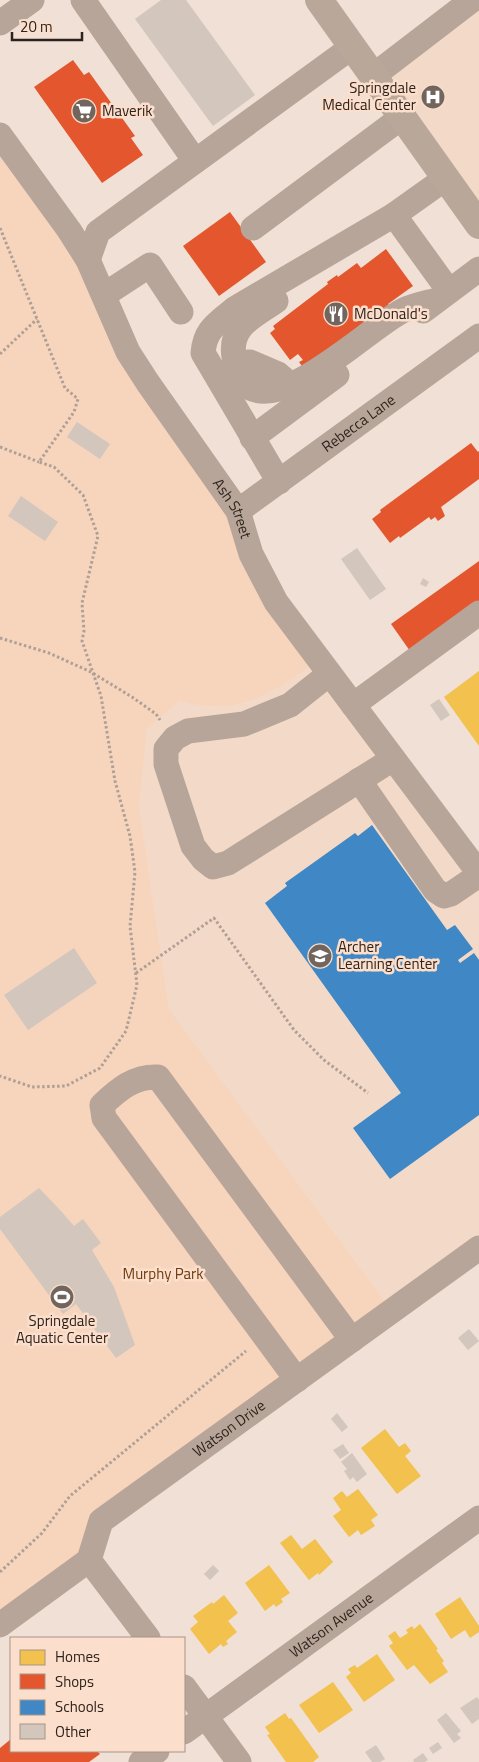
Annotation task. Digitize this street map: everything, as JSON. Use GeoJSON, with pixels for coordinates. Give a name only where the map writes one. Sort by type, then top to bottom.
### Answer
{"type":"FeatureCollection","features":[{"type":"Feature","properties":{"kind":"main road"},"geometry":{"type":"LineString","coordinates":[[318,0],[479,225]]}},
{"type":"Feature","properties":{"kind":"street"},"geometry":{"type":"LineString","coordinates":[[0,23],[32,0]]}},
{"type":"Feature","properties":{"kind":"street"},"geometry":{"type":"LineString","coordinates":[[83,0],[195,161]]}},
{"type":"Feature","properties":{"kind":"street"},"geometry":{"type":"LineString","coordinates":[[373,76],[472,0]]}},
{"type":"Feature","properties":{"kind":"street"},"geometry":{"type":"LineString","coordinates":[[88,260],[98,232],[352,47]]}},
{"type":"Feature","properties":{"kind":"street"},"geometry":{"type":"LineString","coordinates":[[253,228],[402,117]]}},
{"type":"Feature","properties":{"kind":"street","name":"Ash Street"},"geometry":{"type":"LineString","coordinates":[[0,135],[69,230],[88,260],[128,352],[238,511],[251,554],[276,602],[479,874]]}},
{"type":"Feature","properties":{"kind":"street"},"geometry":{"type":"LineString","coordinates":[[278,482],[203,353],[204,340],[211,329],[234,309],[394,215],[446,178]]}},
{"type":"Feature","properties":{"kind":"street"},"geometry":{"type":"LineString","coordinates":[[394,215],[443,296]]}},
{"type":"Feature","properties":{"kind":"street"},"geometry":{"type":"LineString","coordinates":[[104,296],[150,265],[181,312]]}},
{"type":"Feature","properties":{"kind":"street"},"geometry":{"type":"LineString","coordinates":[[306,267],[305,276],[301,282],[241,326],[234,337],[232,348],[238,376],[246,385],[259,392],[275,391],[311,375],[403,310],[443,296]]}},
{"type":"Feature","properties":{"kind":"street"},"geometry":{"type":"LineString","coordinates":[[252,438],[479,269]]}},
{"type":"Feature","properties":{"kind":"street","name":"Rebecca Lane"},"geometry":{"type":"LineString","coordinates":[[238,511],[479,336]]}},
{"type":"Feature","properties":{"kind":"street"},"geometry":{"type":"LineString","coordinates":[[353,705],[479,613]]}},
{"type":"Feature","properties":{"kind":"street"},"geometry":{"type":"LineString","coordinates":[[329,674],[290,704],[244,724],[188,731],[175,738],[166,749],[166,764],[194,846],[203,859],[213,867],[228,863],[393,759]]}},
{"type":"Feature","properties":{"kind":"street"},"geometry":{"type":"LineString","coordinates":[[359,780],[435,890],[444,896],[451,894],[479,874]]}},
{"type":"Feature","properties":{"kind":"street"},"geometry":{"type":"LineString","coordinates":[[297,1380],[104,1118],[102,1105],[116,1091],[134,1080],[158,1077],[352,1340]]}},
{"type":"Feature","properties":{"kind":"street","name":"Watson Drive"},"geometry":{"type":"LineString","coordinates":[[89,1560],[101,1521],[479,1248]]}},
{"type":"Feature","properties":{"kind":"street","name":"Watson Avenue"},"geometry":{"type":"LineString","coordinates":[[185,1731],[479,1518]]}},
{"type":"Feature","properties":{"kind":"street"},"geometry":{"type":"LineString","coordinates":[[0,1625],[89,1560],[147,1637]]}},
{"type":"Feature","properties":{"kind":"street"},"geometry":{"type":"LineString","coordinates":[[185,1688],[239,1762]]}},
{"type":"Feature","properties":{"kind":"street"},"geometry":{"type":"LineString","coordinates":[[141,1762],[156,1752]]}},
{"type":"Feature","properties":{"kind":"path"},"geometry":{"type":"LineString","coordinates":[[0,228],[65,388],[78,399],[74,412],[39,462]]}},
{"type":"Feature","properties":{"kind":"path"},"geometry":{"type":"LineString","coordinates":[[0,354],[37,319]]}},
{"type":"Feature","properties":{"kind":"path"},"geometry":{"type":"LineString","coordinates":[[0,447],[54,467],[84,495],[98,536],[82,603],[84,631],[82,641],[91,672],[101,696],[115,780],[131,845],[135,872],[130,926],[137,985],[126,1031],[100,1068],[66,1086],[32,1087],[0,1076]]}},
{"type":"Feature","properties":{"kind":"path"},"geometry":{"type":"LineString","coordinates":[[0,638],[49,653],[91,672],[156,714],[175,738]]}},
{"type":"Feature","properties":{"kind":"path"},"geometry":{"type":"LineString","coordinates":[[136,973],[214,918],[294,1030],[324,1060],[368,1093]]}},
{"type":"Feature","properties":{"kind":"path"},"geometry":{"type":"LineString","coordinates":[[0,1572],[42,1533],[70,1496],[247,1349]]}},
{"type":"Feature","properties":{"kind":"shaded area","name":"Springdale Medical Center"},"geometry":{"type":"Polygon","coordinates":[[[479,0],[479,225],[373,76],[479,0]]]}},
{"type":"Feature","properties":{"kind":"shaded area","name":"Archer Learning Center"},"geometry":{"type":"Polygon","coordinates":[[[319,660],[479,873],[479,1248],[392,1311],[169,1009],[139,806],[147,729],[179,701],[213,707],[246,703],[319,660]]]}},
{"type":"Feature","properties":{"kind":"green space","name":"Murphy Park"},"geometry":{"type":"Polygon","coordinates":[[[0,135],[319,660],[270,692],[238,704],[221,706],[201,705],[179,701],[147,729],[139,806],[169,1009],[392,1311],[101,1521],[89,1560],[0,1625],[0,135]]]}},
{"type":"Feature","properties":{"kind":"building: Homes"},"geometry":{"type":"Polygon","coordinates":[[[479,671],[479,746],[444,697],[479,671]]]}},
{"type":"Feature","properties":{"kind":"building: Homes"},"geometry":{"type":"Polygon","coordinates":[[[385,1429],[399,1447],[405,1443],[411,1451],[405,1456],[421,1476],[397,1494],[361,1448],[385,1429]]]}},
{"type":"Feature","properties":{"kind":"building: Homes"},"geometry":{"type":"Polygon","coordinates":[[[358,1489],[378,1515],[371,1520],[375,1526],[361,1535],[358,1530],[349,1537],[333,1516],[341,1510],[333,1498],[342,1491],[347,1497],[358,1489]]]}},
{"type":"Feature","properties":{"kind":"building: Homes"},"geometry":{"type":"Polygon","coordinates":[[[291,1535],[302,1549],[315,1539],[333,1562],[319,1575],[318,1573],[309,1580],[280,1543],[291,1535]]]}},
{"type":"Feature","properties":{"kind":"building: Homes"},"geometry":{"type":"Polygon","coordinates":[[[269,1565],[290,1593],[281,1599],[283,1602],[276,1607],[274,1604],[265,1611],[245,1583],[269,1565]]]}},
{"type":"Feature","properties":{"kind":"building: Homes"},"geometry":{"type":"Polygon","coordinates":[[[224,1595],[238,1613],[228,1621],[237,1632],[226,1641],[228,1644],[223,1647],[221,1644],[209,1654],[190,1629],[198,1622],[193,1616],[224,1595]]]}},
{"type":"Feature","properties":{"kind":"building: Homes"},"geometry":{"type":"Polygon","coordinates":[[[460,1597],[479,1626],[479,1632],[470,1638],[465,1630],[451,1639],[435,1614],[460,1597]]]}},
{"type":"Feature","properties":{"kind":"building: Homes"},"geometry":{"type":"Polygon","coordinates":[[[420,1624],[438,1649],[436,1650],[444,1661],[442,1663],[448,1672],[430,1684],[414,1665],[407,1670],[389,1646],[393,1643],[388,1636],[395,1631],[400,1638],[408,1633],[406,1630],[412,1626],[414,1629],[420,1624]]]}},
{"type":"Feature","properties":{"kind":"building: Homes"},"geometry":{"type":"Polygon","coordinates":[[[377,1654],[395,1680],[364,1702],[346,1677],[351,1673],[348,1669],[355,1665],[357,1668],[377,1654]]]}},
{"type":"Feature","properties":{"kind":"building: Homes"},"geometry":{"type":"Polygon","coordinates":[[[333,1682],[353,1710],[319,1733],[299,1705],[333,1682]]]}},
{"type":"Feature","properties":{"kind":"building: Homes"},"geometry":{"type":"Polygon","coordinates":[[[285,1713],[289,1719],[291,1718],[319,1757],[313,1762],[286,1762],[267,1735],[270,1734],[265,1727],[285,1713]]]}},
{"type":"Feature","properties":{"kind":"building: Shops","name":"Maverik"},"geometry":{"type":"Polygon","coordinates":[[[73,60],[84,75],[89,72],[135,136],[131,138],[143,155],[102,183],[34,87],[73,60]]]}},
{"type":"Feature","properties":{"kind":"building: Shops"},"geometry":{"type":"Polygon","coordinates":[[[230,212],[266,262],[219,296],[183,246],[230,212]]]}},
{"type":"Feature","properties":{"kind":"building: Shops","name":"McDonald's"},"geometry":{"type":"Polygon","coordinates":[[[386,249],[413,286],[388,304],[391,308],[305,370],[299,362],[303,360],[298,354],[290,360],[270,333],[275,329],[273,326],[337,275],[338,277],[357,263],[361,268],[386,249]]]}},
{"type":"Feature","properties":{"kind":"building: Shops"},"geometry":{"type":"Polygon","coordinates":[[[471,443],[479,451],[479,479],[441,507],[445,516],[438,521],[435,517],[431,520],[429,517],[390,543],[372,519],[381,512],[380,510],[471,443]]]}},
{"type":"Feature","properties":{"kind":"building: Shops"},"geometry":{"type":"Polygon","coordinates":[[[479,561],[479,602],[410,651],[391,624],[479,561]]]}},
{"type":"Feature","properties":{"kind":"building: Shops"},"geometry":{"type":"Polygon","coordinates":[[[10,1740],[10,1752],[98,1752],[100,1754],[89,1762],[0,1762],[0,1748],[10,1740]]]}},
{"type":"Feature","properties":{"kind":"building: Schools"},"geometry":{"type":"Polygon","coordinates":[[[372,825],[447,930],[455,925],[473,949],[458,960],[460,963],[474,953],[479,960],[479,1115],[390,1179],[353,1128],[401,1093],[265,903],[287,886],[285,883],[355,833],[358,836],[372,825]]]}},
{"type":"Feature","properties":{"kind":"building: Other"},"geometry":{"type":"Polygon","coordinates":[[[161,0],[186,0],[255,95],[213,126],[135,19],[161,0]]]}},
{"type":"Feature","properties":{"kind":"building: Other"},"geometry":{"type":"Polygon","coordinates":[[[77,422],[110,444],[100,459],[67,437],[77,422]]]}},
{"type":"Feature","properties":{"kind":"building: Other"},"geometry":{"type":"Polygon","coordinates":[[[21,496],[58,522],[45,541],[8,516],[21,496]]]}},
{"type":"Feature","properties":{"kind":"building: Other"},"geometry":{"type":"Polygon","coordinates":[[[357,548],[386,589],[370,600],[341,559],[357,548]]]}},
{"type":"Feature","properties":{"kind":"building: Other"},"geometry":{"type":"Polygon","coordinates":[[[423,578],[429,582],[426,587],[420,584],[423,578]]]}},
{"type":"Feature","properties":{"kind":"building: Other"},"geometry":{"type":"Polygon","coordinates":[[[439,699],[450,715],[441,721],[430,705],[439,699]]]}},
{"type":"Feature","properties":{"kind":"building: Other"},"geometry":{"type":"Polygon","coordinates":[[[74,948],[97,983],[28,1030],[4,995],[74,948]]]}},
{"type":"Feature","properties":{"kind":"building: Other"},"geometry":{"type":"Polygon","coordinates":[[[39,1188],[74,1226],[83,1219],[101,1243],[92,1250],[114,1287],[135,1345],[116,1358],[76,1304],[63,1314],[0,1229],[0,1217],[39,1188]]]}},
{"type":"Feature","properties":{"kind":"building: Other"},"geometry":{"type":"Polygon","coordinates":[[[469,1329],[479,1341],[468,1350],[458,1338],[469,1329]]]}},
{"type":"Feature","properties":{"kind":"building: Other"},"geometry":{"type":"Polygon","coordinates":[[[337,1413],[348,1427],[342,1432],[331,1419],[337,1413]]]}},
{"type":"Feature","properties":{"kind":"building: Other"},"geometry":{"type":"Polygon","coordinates":[[[343,1444],[349,1453],[340,1459],[333,1450],[343,1444]]]}},
{"type":"Feature","properties":{"kind":"building: Other"},"geometry":{"type":"Polygon","coordinates":[[[352,1453],[367,1474],[357,1482],[353,1477],[350,1480],[344,1471],[347,1469],[341,1462],[352,1453]]]}},
{"type":"Feature","properties":{"kind":"building: Other"},"geometry":{"type":"Polygon","coordinates":[[[213,1565],[219,1571],[210,1580],[204,1574],[213,1565]]]}},
{"type":"Feature","properties":{"kind":"building: Other"},"geometry":{"type":"Polygon","coordinates":[[[477,1697],[479,1700],[479,1719],[472,1724],[460,1708],[477,1697]]]}},
{"type":"Feature","properties":{"kind":"building: Other"},"geometry":{"type":"Polygon","coordinates":[[[446,1713],[461,1731],[457,1734],[461,1738],[454,1743],[437,1720],[446,1713]]]}},
{"type":"Feature","properties":{"kind":"building: Other"},"geometry":{"type":"Polygon","coordinates":[[[438,1742],[442,1748],[433,1754],[429,1748],[438,1742]]]}},
{"type":"Feature","properties":{"kind":"building: Other"},"geometry":{"type":"Polygon","coordinates":[[[376,1745],[385,1759],[380,1762],[372,1762],[365,1752],[376,1745]]]}},
{"type":"Feature","properties":{"kind":"building: Other"},"geometry":{"type":"Polygon","coordinates":[[[423,1753],[428,1760],[425,1762],[414,1762],[413,1760],[423,1753]]]}},
{"type":"Feature","properties":{"kind":"place","name":"Springdale Medical Center"},"geometry":{"type":"Point","coordinates":[433,97]}},
{"type":"Feature","properties":{"kind":"place","name":"Maverik"},"geometry":{"type":"Point","coordinates":[84,111]}},
{"type":"Feature","properties":{"kind":"place","name":"McDonald's"},"geometry":{"type":"Point","coordinates":[336,314]}},
{"type":"Feature","properties":{"kind":"place","name":"Archer Learning Center"},"geometry":{"type":"Point","coordinates":[320,956]}},
{"type":"Feature","properties":{"kind":"place","name":"Springdale Aquatic Center"},"geometry":{"type":"Point","coordinates":[62,1297]}}]}
